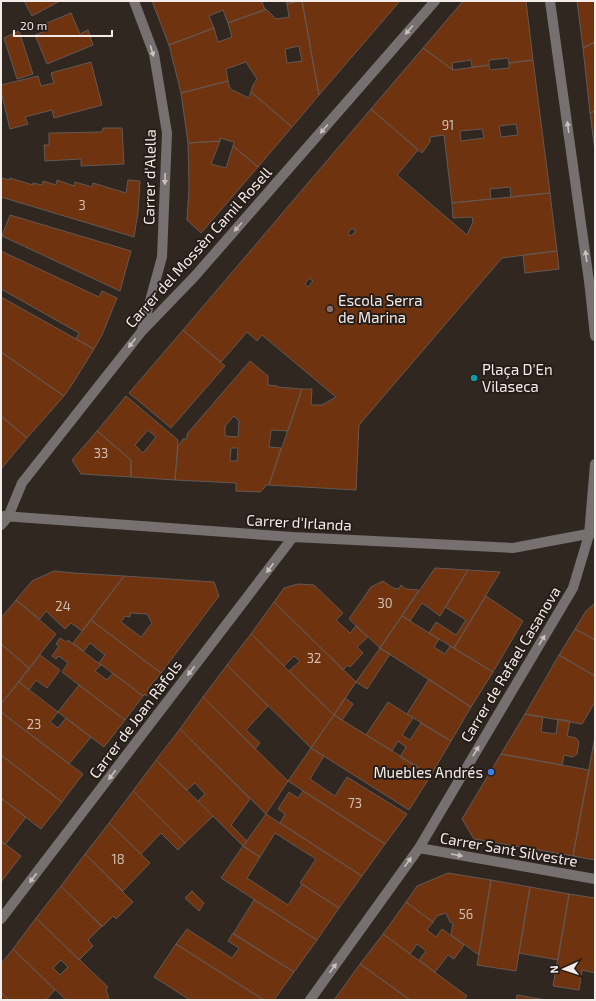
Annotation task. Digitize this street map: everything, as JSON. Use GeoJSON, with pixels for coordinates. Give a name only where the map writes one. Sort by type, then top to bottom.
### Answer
{"type":"FeatureCollection","features":[{"type":"Feature","properties":{"kind":"street","name":"Carrer d'Alella"},"geometry":{"type":"LineString","coordinates":[[134,1],[154,54],[167,133],[162,257],[142,331]]}},
{"type":"Feature","properties":{"kind":"street","name":"Carrer del Mossèn Camil Rosell"},"geometry":{"type":"LineString","coordinates":[[1,525],[4,516],[22,483],[142,331],[196,276],[434,1]]}},
{"type":"Feature","properties":{"kind":"street"},"geometry":{"type":"LineString","coordinates":[[550,1],[589,281],[595,336]]}},
{"type":"Feature","properties":{"kind":"street","name":"Carrer de Rafael Casanova"},"geometry":{"type":"LineString","coordinates":[[310,1000],[419,848],[573,588],[592,534],[595,464]]}},
{"type":"Feature","properties":{"kind":"street","name":"Carrer d'Irlanda"},"geometry":{"type":"LineString","coordinates":[[4,516],[293,537],[513,548],[592,534]]}},
{"type":"Feature","properties":{"kind":"street","name":"Carrer de Joan Ràfols"},"geometry":{"type":"LineString","coordinates":[[1,920],[293,537]]}},
{"type":"Feature","properties":{"kind":"street","name":"Carrer Sant Silvestre"},"geometry":{"type":"LineString","coordinates":[[419,848],[595,879]]}},
{"type":"Feature","properties":{"kind":"building"},"geometry":{"type":"Polygon","coordinates":[[[24,1],[60,1],[32,16],[24,1]]]}},
{"type":"Feature","properties":{"kind":"building"},"geometry":{"type":"Polygon","coordinates":[[[152,1],[266,1],[262,2],[265,10],[228,23],[223,10],[209,16],[214,28],[169,45],[152,1]]]}},
{"type":"Feature","properties":{"kind":"building"},"geometry":{"type":"Polygon","coordinates":[[[286,1],[298,1],[287,4],[286,1]]]}},
{"type":"Feature","properties":{"kind":"building"},"geometry":{"type":"Polygon","coordinates":[[[302,1],[319,95],[292,127],[251,92],[257,79],[246,62],[226,69],[228,81],[181,93],[169,45],[214,28],[218,42],[232,37],[228,23],[266,9],[276,19],[289,17],[287,4],[302,1]],[[299,46],[285,49],[287,63],[302,61],[299,46]]]}},
{"type":"Feature","properties":{"kind":"building"},"geometry":{"type":"Polygon","coordinates":[[[302,1],[400,1],[319,95],[302,1]]]}},
{"type":"Feature","properties":{"kind":"building"},"geometry":{"type":"Polygon","coordinates":[[[463,1],[526,1],[533,60],[509,63],[508,58],[489,60],[489,65],[472,67],[471,60],[452,63],[453,70],[423,48],[463,1]]]}},
{"type":"Feature","properties":{"kind":"building"},"geometry":{"type":"Polygon","coordinates":[[[577,1],[595,1],[595,42],[583,48],[577,1]]]}},
{"type":"Feature","properties":{"kind":"building"},"geometry":{"type":"Polygon","coordinates":[[[71,13],[80,34],[88,30],[93,45],[47,64],[35,35],[43,32],[40,26],[71,13]]]}},
{"type":"Feature","properties":{"kind":"building"},"geometry":{"type":"Polygon","coordinates":[[[19,31],[33,74],[17,79],[4,38],[19,31]]]}},
{"type":"Feature","properties":{"kind":"building"},"geometry":{"type":"Polygon","coordinates":[[[595,42],[595,111],[590,113],[583,48],[595,42]]]}},
{"type":"Feature","properties":{"kind":"building"},"geometry":{"type":"Polygon","coordinates":[[[423,48],[453,70],[489,65],[490,70],[509,68],[509,63],[533,60],[550,193],[511,197],[510,187],[490,189],[491,199],[452,203],[444,135],[430,137],[430,142],[422,153],[371,109],[423,48]],[[516,124],[499,126],[501,137],[518,135],[516,124]],[[482,129],[460,131],[461,141],[484,138],[482,129]]]}},
{"type":"Feature","properties":{"kind":"building"},"geometry":{"type":"Polygon","coordinates":[[[91,62],[102,105],[54,118],[52,110],[25,117],[28,124],[10,129],[1,91],[1,85],[38,76],[41,86],[54,83],[51,73],[91,62]]]}},
{"type":"Feature","properties":{"kind":"building"},"geometry":{"type":"Polygon","coordinates":[[[228,81],[230,89],[249,98],[251,92],[292,127],[258,167],[233,146],[234,142],[220,138],[220,141],[188,143],[181,93],[228,81]]]}},
{"type":"Feature","properties":{"kind":"building","name":"Escola Serra de Marina"},"geometry":{"type":"Polygon","coordinates":[[[371,109],[418,150],[397,175],[467,235],[473,222],[472,217],[453,218],[452,203],[550,193],[557,251],[502,258],[359,425],[356,490],[269,485],[302,389],[312,389],[311,405],[322,405],[336,397],[262,335],[257,341],[247,332],[221,362],[183,330],[371,109]],[[352,228],[348,233],[351,236],[356,231],[352,228]],[[309,278],[305,284],[308,287],[313,281],[309,278]]]}},
{"type":"Feature","properties":{"kind":"building"},"geometry":{"type":"Polygon","coordinates":[[[595,111],[595,151],[590,113],[595,111]]]}},
{"type":"Feature","properties":{"kind":"building"},"geometry":{"type":"Polygon","coordinates":[[[103,128],[122,128],[124,164],[81,166],[81,159],[45,161],[44,145],[49,145],[49,133],[102,132],[103,128]]]}},
{"type":"Feature","properties":{"kind":"building"},"geometry":{"type":"Polygon","coordinates":[[[220,141],[211,164],[226,168],[233,146],[258,167],[201,233],[187,220],[189,188],[188,143],[220,141]]]}},
{"type":"Feature","properties":{"kind":"building"},"geometry":{"type":"Polygon","coordinates":[[[1,178],[10,180],[10,178],[33,185],[33,183],[42,185],[43,181],[56,185],[57,180],[74,186],[75,182],[92,187],[93,183],[126,193],[128,180],[140,181],[138,212],[134,237],[1,197],[1,178]]]}},
{"type":"Feature","properties":{"kind":"building"},"geometry":{"type":"Polygon","coordinates":[[[10,215],[131,251],[120,291],[2,236],[10,215]]]}},
{"type":"Feature","properties":{"kind":"building"},"geometry":{"type":"Polygon","coordinates":[[[1,251],[99,297],[102,291],[117,298],[102,335],[94,349],[76,339],[79,333],[1,289],[1,251]]]}},
{"type":"Feature","properties":{"kind":"building"},"geometry":{"type":"Polygon","coordinates":[[[557,251],[559,269],[525,273],[523,255],[557,251]]]}},
{"type":"Feature","properties":{"kind":"building"},"geometry":{"type":"Polygon","coordinates":[[[1,297],[94,349],[64,396],[1,352],[1,297]]]}},
{"type":"Feature","properties":{"kind":"building"},"geometry":{"type":"Polygon","coordinates":[[[183,330],[225,366],[171,428],[129,393],[183,330]]]}},
{"type":"Feature","properties":{"kind":"building"},"geometry":{"type":"Polygon","coordinates":[[[1,352],[64,396],[27,438],[1,416],[1,352]]]}},
{"type":"Feature","properties":{"kind":"building"},"geometry":{"type":"Polygon","coordinates":[[[250,361],[268,376],[268,385],[302,389],[288,431],[271,430],[269,447],[281,448],[269,485],[265,485],[260,492],[236,491],[236,483],[175,480],[178,446],[183,439],[187,439],[187,434],[250,361]],[[234,416],[225,426],[225,436],[238,437],[239,421],[234,416]],[[231,448],[230,461],[237,461],[238,448],[231,448]]]}},
{"type":"Feature","properties":{"kind":"building"},"geometry":{"type":"Polygon","coordinates":[[[126,396],[178,440],[175,480],[131,477],[131,460],[97,431],[126,396]],[[148,430],[135,445],[143,453],[156,437],[148,430]]]}},
{"type":"Feature","properties":{"kind":"building"},"geometry":{"type":"Polygon","coordinates":[[[1,416],[27,438],[1,469],[1,416]]]}},
{"type":"Feature","properties":{"kind":"building"},"geometry":{"type":"Polygon","coordinates":[[[97,431],[131,460],[131,477],[81,474],[72,460],[97,431]]]}},
{"type":"Feature","properties":{"kind":"building"},"geometry":{"type":"Polygon","coordinates":[[[435,568],[468,570],[440,616],[422,603],[410,621],[402,616],[435,568]]]}},
{"type":"Feature","properties":{"kind":"building"},"geometry":{"type":"Polygon","coordinates":[[[468,570],[500,572],[454,648],[429,633],[436,622],[456,635],[466,620],[445,607],[468,570]]]}},
{"type":"Feature","properties":{"kind":"building"},"geometry":{"type":"Polygon","coordinates":[[[54,571],[124,576],[82,631],[71,623],[65,629],[46,611],[40,619],[16,600],[32,581],[54,571]]]}},
{"type":"Feature","properties":{"kind":"building"},"geometry":{"type":"Polygon","coordinates":[[[124,576],[214,582],[219,596],[161,673],[91,620],[124,576]],[[130,613],[130,617],[125,616],[121,622],[141,637],[152,623],[147,614],[130,613]]]}},
{"type":"Feature","properties":{"kind":"building"},"geometry":{"type":"Polygon","coordinates":[[[383,581],[393,588],[399,589],[401,585],[406,589],[419,590],[380,648],[349,619],[371,587],[383,581]]]}},
{"type":"Feature","properties":{"kind":"building"},"geometry":{"type":"Polygon","coordinates":[[[298,584],[314,585],[343,613],[336,620],[350,633],[356,626],[368,637],[357,647],[363,653],[350,667],[348,665],[343,670],[274,602],[284,588],[298,584]]]}},
{"type":"Feature","properties":{"kind":"building"},"geometry":{"type":"Polygon","coordinates":[[[486,596],[523,621],[493,672],[454,648],[486,596]]]}},
{"type":"Feature","properties":{"kind":"building"},"geometry":{"type":"Polygon","coordinates":[[[16,600],[56,634],[29,668],[1,644],[1,618],[16,600]]]}},
{"type":"Feature","properties":{"kind":"building"},"geometry":{"type":"Polygon","coordinates":[[[274,602],[356,682],[334,715],[289,671],[300,661],[294,656],[284,666],[251,634],[274,602]]]}},
{"type":"Feature","properties":{"kind":"building"},"geometry":{"type":"Polygon","coordinates":[[[595,603],[595,640],[575,629],[586,611],[595,603]]]}},
{"type":"Feature","properties":{"kind":"building"},"geometry":{"type":"Polygon","coordinates":[[[402,616],[439,639],[434,647],[445,654],[450,646],[493,672],[471,707],[380,648],[402,616]]]}},
{"type":"Feature","properties":{"kind":"building"},"geometry":{"type":"Polygon","coordinates":[[[91,620],[161,673],[147,690],[151,693],[150,695],[143,696],[99,663],[105,655],[90,643],[84,651],[73,643],[91,620]]]}},
{"type":"Feature","properties":{"kind":"building"},"geometry":{"type":"Polygon","coordinates":[[[575,629],[595,640],[595,672],[593,675],[559,655],[575,629]]]}},
{"type":"Feature","properties":{"kind":"building"},"geometry":{"type":"Polygon","coordinates":[[[251,634],[334,715],[311,748],[227,665],[251,634]]]}},
{"type":"Feature","properties":{"kind":"building"},"geometry":{"type":"Polygon","coordinates":[[[60,638],[66,642],[68,640],[101,665],[95,671],[107,680],[113,673],[143,696],[125,720],[62,672],[68,663],[59,656],[56,659],[52,656],[59,646],[56,644],[60,638]]]}},
{"type":"Feature","properties":{"kind":"building"},"geometry":{"type":"Polygon","coordinates":[[[1,644],[29,668],[1,704],[1,644]]]}},
{"type":"Feature","properties":{"kind":"building"},"geometry":{"type":"Polygon","coordinates":[[[380,648],[390,654],[367,689],[356,682],[380,648]]]}},
{"type":"Feature","properties":{"kind":"building"},"geometry":{"type":"Polygon","coordinates":[[[40,655],[60,670],[47,688],[36,680],[29,690],[19,682],[40,655]]]}},
{"type":"Feature","properties":{"kind":"building"},"geometry":{"type":"Polygon","coordinates":[[[559,655],[595,676],[595,702],[582,724],[525,714],[559,655]]]}},
{"type":"Feature","properties":{"kind":"building"},"geometry":{"type":"Polygon","coordinates":[[[227,665],[268,706],[246,730],[260,743],[255,749],[203,697],[227,665]]]}},
{"type":"Feature","properties":{"kind":"building"},"geometry":{"type":"Polygon","coordinates":[[[429,679],[471,707],[451,741],[407,714],[429,679]]]}},
{"type":"Feature","properties":{"kind":"building"},"geometry":{"type":"Polygon","coordinates":[[[19,682],[58,712],[50,722],[58,728],[66,718],[91,737],[69,764],[1,712],[1,704],[19,682]]]}},
{"type":"Feature","properties":{"kind":"building"},"geometry":{"type":"Polygon","coordinates":[[[79,685],[125,720],[104,747],[58,712],[79,685]]]}},
{"type":"Feature","properties":{"kind":"building"},"geometry":{"type":"Polygon","coordinates":[[[203,697],[288,781],[266,814],[180,729],[203,697]]]}},
{"type":"Feature","properties":{"kind":"building"},"geometry":{"type":"Polygon","coordinates":[[[345,698],[353,704],[342,720],[334,715],[345,698]]]}},
{"type":"Feature","properties":{"kind":"building"},"geometry":{"type":"Polygon","coordinates":[[[388,702],[413,718],[402,735],[410,740],[421,723],[451,741],[431,775],[400,757],[406,747],[398,741],[392,751],[366,735],[388,702]]]}},
{"type":"Feature","properties":{"kind":"building"},"geometry":{"type":"Polygon","coordinates":[[[1,712],[83,774],[62,802],[1,755],[1,712]]]}},
{"type":"Feature","properties":{"kind":"building"},"geometry":{"type":"Polygon","coordinates":[[[525,714],[543,717],[541,732],[556,734],[558,719],[570,721],[567,736],[576,738],[579,742],[577,754],[573,757],[564,755],[562,765],[501,754],[525,714]]]}},
{"type":"Feature","properties":{"kind":"building"},"geometry":{"type":"Polygon","coordinates":[[[334,715],[431,775],[409,810],[311,748],[334,715]]]}},
{"type":"Feature","properties":{"kind":"building"},"geometry":{"type":"Polygon","coordinates":[[[180,729],[250,799],[231,825],[247,841],[243,846],[198,801],[205,794],[195,783],[187,790],[156,760],[180,729]]]}},
{"type":"Feature","properties":{"kind":"building"},"geometry":{"type":"Polygon","coordinates":[[[595,736],[595,860],[573,856],[595,736]]]}},
{"type":"Feature","properties":{"kind":"building"},"geometry":{"type":"Polygon","coordinates":[[[311,748],[324,756],[310,779],[335,796],[347,777],[407,814],[385,844],[288,781],[311,748]]]}},
{"type":"Feature","properties":{"kind":"building"},"geometry":{"type":"Polygon","coordinates":[[[501,754],[589,770],[573,856],[474,839],[462,819],[501,754]]]}},
{"type":"Feature","properties":{"kind":"building"},"geometry":{"type":"Polygon","coordinates":[[[1,755],[62,802],[41,829],[1,798],[1,755]]]}},
{"type":"Feature","properties":{"kind":"building"},"geometry":{"type":"Polygon","coordinates":[[[156,760],[213,816],[185,843],[133,791],[156,760]]]}},
{"type":"Feature","properties":{"kind":"building"},"geometry":{"type":"Polygon","coordinates":[[[133,791],[185,843],[178,850],[161,833],[141,854],[109,823],[133,791]]]}},
{"type":"Feature","properties":{"kind":"building"},"geometry":{"type":"Polygon","coordinates":[[[303,791],[385,844],[362,876],[280,823],[285,814],[278,809],[289,792],[298,798],[303,791]]]}},
{"type":"Feature","properties":{"kind":"building"},"geometry":{"type":"Polygon","coordinates":[[[1,798],[26,817],[5,845],[1,841],[1,798]]]}},
{"type":"Feature","properties":{"kind":"building"},"geometry":{"type":"Polygon","coordinates":[[[266,814],[362,876],[339,908],[300,883],[316,859],[275,833],[260,857],[243,846],[266,814]]]}},
{"type":"Feature","properties":{"kind":"building"},"geometry":{"type":"Polygon","coordinates":[[[109,823],[150,863],[123,891],[85,854],[109,823]]]}},
{"type":"Feature","properties":{"kind":"building"},"geometry":{"type":"Polygon","coordinates":[[[1,841],[21,856],[1,882],[1,841]]]}},
{"type":"Feature","properties":{"kind":"building"},"geometry":{"type":"Polygon","coordinates":[[[243,846],[260,857],[247,878],[288,905],[302,884],[339,908],[317,940],[221,878],[243,846]]]}},
{"type":"Feature","properties":{"kind":"building"},"geometry":{"type":"Polygon","coordinates":[[[85,854],[133,902],[116,919],[113,916],[102,927],[61,886],[85,854]]]}},
{"type":"Feature","properties":{"kind":"building"},"geometry":{"type":"Polygon","coordinates":[[[448,873],[491,880],[479,955],[451,935],[453,923],[450,922],[446,913],[437,916],[433,922],[406,902],[417,886],[448,873]]]}},
{"type":"Feature","properties":{"kind":"building"},"geometry":{"type":"Polygon","coordinates":[[[491,880],[530,887],[516,971],[477,965],[491,880]]]}},
{"type":"Feature","properties":{"kind":"building"},"geometry":{"type":"Polygon","coordinates":[[[61,886],[102,926],[88,940],[93,946],[79,960],[36,918],[61,886]]]}},
{"type":"Feature","properties":{"kind":"building"},"geometry":{"type":"Polygon","coordinates":[[[530,887],[569,894],[558,960],[519,953],[530,887]]]}},
{"type":"Feature","properties":{"kind":"building"},"geometry":{"type":"Polygon","coordinates":[[[192,891],[204,903],[199,911],[185,898],[192,891]]]}},
{"type":"Feature","properties":{"kind":"building"},"geometry":{"type":"Polygon","coordinates":[[[569,894],[595,898],[595,973],[582,970],[579,990],[553,986],[569,894]]]}},
{"type":"Feature","properties":{"kind":"building"},"geometry":{"type":"Polygon","coordinates":[[[254,900],[317,940],[294,972],[233,934],[254,900]]]}},
{"type":"Feature","properties":{"kind":"building"},"geometry":{"type":"Polygon","coordinates":[[[406,902],[433,922],[427,930],[436,937],[442,929],[464,945],[454,959],[448,955],[435,972],[419,960],[426,951],[417,944],[410,954],[383,934],[406,902]]]}},
{"type":"Feature","properties":{"kind":"building"},"geometry":{"type":"Polygon","coordinates":[[[36,918],[108,987],[106,989],[109,1000],[66,1000],[13,949],[36,918]],[[61,960],[53,968],[60,975],[68,967],[61,960]]]}},
{"type":"Feature","properties":{"kind":"building"},"geometry":{"type":"Polygon","coordinates":[[[187,929],[232,958],[239,948],[228,941],[233,933],[294,972],[274,1000],[264,1000],[176,944],[187,929]]]}},
{"type":"Feature","properties":{"kind":"building"},"geometry":{"type":"Polygon","coordinates":[[[383,934],[467,996],[464,1000],[410,1000],[360,964],[383,934]]]}},
{"type":"Feature","properties":{"kind":"building"},"geometry":{"type":"Polygon","coordinates":[[[176,944],[264,1000],[190,1000],[154,977],[176,944]]]}},
{"type":"Feature","properties":{"kind":"building"},"geometry":{"type":"Polygon","coordinates":[[[13,949],[55,990],[46,1000],[9,1000],[1,992],[1,964],[13,949]]]}},
{"type":"Feature","properties":{"kind":"building"},"geometry":{"type":"Polygon","coordinates":[[[360,964],[405,996],[410,1000],[334,1000],[360,964]]]}},
{"type":"Feature","properties":{"kind":"building"},"geometry":{"type":"Polygon","coordinates":[[[1,992],[9,1000],[1,1000],[1,992]]]}},
{"type":"Feature","properties":{"kind":"building"},"geometry":{"type":"Polygon","coordinates":[[[517,995],[540,999],[545,1000],[516,1000],[517,995]]]}},
{"type":"Feature","properties":{"kind":"place","name":"Escola Serra de Marina"},"geometry":{"type":"Point","coordinates":[330,309]}},
{"type":"Feature","properties":{"kind":"place","name":"Plaça D'En Vilaseca"},"geometry":{"type":"Point","coordinates":[474,378]}},
{"type":"Feature","properties":{"kind":"place","name":"Muebles Andrés"},"geometry":{"type":"Point","coordinates":[491,772]}}]}
